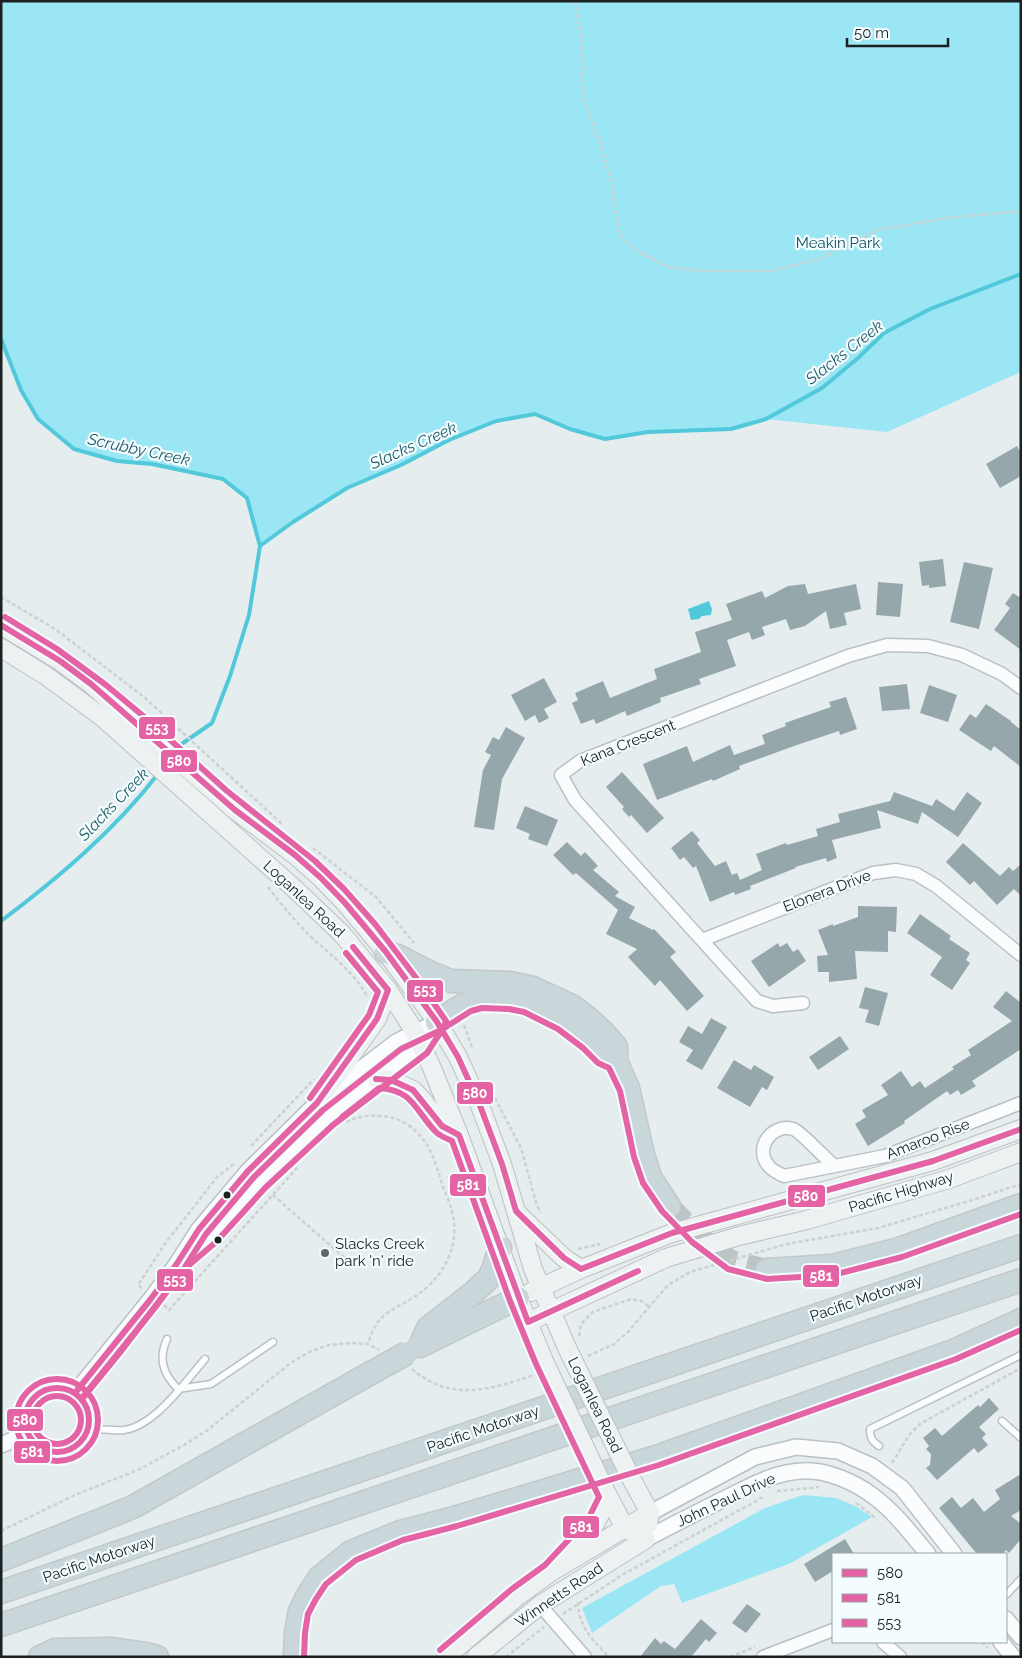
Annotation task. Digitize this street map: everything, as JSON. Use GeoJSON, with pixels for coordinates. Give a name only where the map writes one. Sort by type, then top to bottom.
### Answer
{"type":"FeatureCollection","features":[{"type":"Feature","properties":{"kind":"highway"},"geometry":{"type":"LineString","coordinates":[[386,952],[451,980],[510,983],[533,988],[572,1006],[604,1034],[616,1047],[616,1061],[628,1088],[643,1155],[651,1179],[669,1206]]}},
{"type":"Feature","properties":{"kind":"highway"},"geometry":{"type":"LineString","coordinates":[[437,1022],[467,1003],[481,999],[510,1000],[527,1004],[563,1020],[604,1056],[616,1061]]}},
{"type":"Feature","properties":{"kind":"highway"},"geometry":{"type":"LineString","coordinates":[[767,1270],[832,1266],[899,1249],[1021,1205]]}},
{"type":"Feature","properties":{"kind":"highway","name":"Pacific Motorway"},"geometry":{"type":"LineString","coordinates":[[1,1592],[1021,1246]]}},
{"type":"Feature","properties":{"kind":"highway"},"geometry":{"type":"LineString","coordinates":[[414,1349],[428,1328],[489,1278],[500,1248]]}},
{"type":"Feature","properties":{"kind":"highway","name":"Pacific Motorway"},"geometry":{"type":"LineString","coordinates":[[1,1625],[1021,1280]]}},
{"type":"Feature","properties":{"kind":"highway"},"geometry":{"type":"LineString","coordinates":[[1,1560],[133,1507],[414,1349],[518,1298]]}},
{"type":"Feature","properties":{"kind":"highway"},"geometry":{"type":"LineString","coordinates":[[295,1657],[296,1632],[300,1611],[308,1595],[319,1578],[351,1552],[400,1532],[464,1516],[656,1457],[953,1351],[1021,1320]]}},
{"type":"Feature","properties":{"kind":"highway"},"geometry":{"type":"LineString","coordinates":[[40,1657],[55,1650],[112,1649],[156,1657]]}},
{"type":"Feature","properties":{"kind":"main road","name":"Loganlea Road"},"geometry":{"type":"LineString","coordinates":[[1,625],[60,661],[114,703],[234,810],[295,855],[321,878],[386,952],[437,1022],[458,1057],[479,1103],[502,1164],[533,1269],[552,1312],[574,1344],[632,1480],[650,1513]]}},
{"type":"Feature","properties":{"kind":"main road","name":"Loganlea Road"},"geometry":{"type":"LineString","coordinates":[[1,648],[46,675],[102,717],[296,890],[342,934],[388,990],[418,1039],[432,1068],[459,1135],[518,1298],[544,1361],[625,1528]]}},
{"type":"Feature","properties":{"kind":"main road"},"geometry":{"type":"LineString","coordinates":[[317,1103],[377,1019],[388,990]]}},
{"type":"Feature","properties":{"kind":"main road"},"geometry":{"type":"LineString","coordinates":[[376,1079],[391,1080],[413,1090],[442,1126],[459,1135]]}},
{"type":"Feature","properties":{"kind":"main road","name":"Pacific Highway"},"geometry":{"type":"LineString","coordinates":[[518,1298],[581,1269],[672,1233],[933,1161],[1021,1129]]}},
{"type":"Feature","properties":{"kind":"main road","name":"Pacific Highway"},"geometry":{"type":"LineString","coordinates":[[528,1322],[666,1258],[949,1179],[1021,1152]]}},
{"type":"Feature","properties":{"kind":"main road"},"geometry":{"type":"LineString","coordinates":[[516,1211],[564,1258],[581,1269]]}},
{"type":"Feature","properties":{"kind":"main road"},"geometry":{"type":"LineString","coordinates":[[551,1572],[595,1524],[608,1495]]}},
{"type":"Feature","properties":{"kind":"main road"},"geometry":{"type":"LineString","coordinates":[[625,1528],[646,1539],[650,1513]]}},
{"type":"Feature","properties":{"kind":"main road","name":"Winnetts Road"},"geometry":{"type":"LineString","coordinates":[[446,1657],[518,1596],[551,1572],[650,1513]]}},
{"type":"Feature","properties":{"kind":"main road","name":"Winnetts Road"},"geometry":{"type":"LineString","coordinates":[[476,1657],[540,1605],[646,1539]]}},
{"type":"Feature","properties":{"kind":"street","name":"Kana Crescent"},"geometry":{"type":"LineString","coordinates":[[803,1003],[773,1006],[757,1001],[575,800],[561,775],[580,761],[848,656],[887,645],[928,646],[962,655],[1002,674],[1021,688]]}},
{"type":"Feature","properties":{"kind":"street","name":"Elonera Drive"},"geometry":{"type":"LineString","coordinates":[[702,940],[873,873],[896,870],[916,874],[936,886],[1021,954]]}},
{"type":"Feature","properties":{"kind":"street"},"geometry":{"type":"LineString","coordinates":[[176,1265],[210,1235],[259,1182],[320,1124],[376,1079],[437,1022]]}},
{"type":"Feature","properties":{"kind":"street"},"geometry":{"type":"LineString","coordinates":[[74,1393],[115,1345],[152,1297],[176,1265],[199,1229],[248,1171],[317,1103],[396,1042],[418,1039]]}},
{"type":"Feature","properties":{"kind":"street","name":"Amaroo Rise"},"geometry":{"type":"LineString","coordinates":[[833,1165],[794,1129],[775,1130],[768,1136],[764,1144],[763,1155],[767,1164],[784,1176],[885,1156],[1021,1103]]}},
{"type":"Feature","properties":{"kind":"street"},"geometry":{"type":"LineString","coordinates":[[55,1388],[65,1389],[74,1393],[82,1399],[90,1418],[89,1428],[85,1437],[78,1445],[60,1453],[41,1449],[27,1434],[24,1424],[29,1404],[44,1390],[55,1388]]}},
{"type":"Feature","properties":{"kind":"street"},"geometry":{"type":"LineString","coordinates":[[1,1445],[27,1434]]}},
{"type":"Feature","properties":{"kind":"street","name":"John Paul Drive"},"geometry":{"type":"LineString","coordinates":[[650,1513],[755,1457],[796,1447],[838,1451],[872,1466],[902,1488],[953,1553]]}},
{"type":"Feature","properties":{"kind":"street","name":"John Paul Drive"},"geometry":{"type":"LineString","coordinates":[[646,1539],[760,1481],[781,1474],[803,1470],[836,1476],[874,1496],[927,1553]]}},
{"type":"Feature","properties":{"kind":"street"},"geometry":{"type":"LineString","coordinates":[[540,1605],[585,1657]]}},
{"type":"Feature","properties":{"kind":"street"},"geometry":{"type":"LineString","coordinates":[[1007,1620],[1021,1637]]}},
{"type":"Feature","properties":{"kind":"street"},"geometry":{"type":"LineString","coordinates":[[763,1657],[832,1630]]}},
{"type":"Feature","properties":{"kind":"street"},"geometry":{"type":"LineString","coordinates":[[885,1643],[900,1657]]}},
{"type":"Feature","properties":{"kind":"street"},"geometry":{"type":"LineString","coordinates":[[1002,1643],[1012,1657]]}},
{"type":"Feature","properties":{"kind":"lane"},"geometry":{"type":"LineString","coordinates":[[167,1339],[162,1350],[164,1369],[170,1381],[178,1389]]}},
{"type":"Feature","properties":{"kind":"lane"},"geometry":{"type":"LineString","coordinates":[[178,1389],[211,1384],[272,1342]]}},
{"type":"Feature","properties":{"kind":"lane"},"geometry":{"type":"LineString","coordinates":[[879,1446],[872,1441],[870,1429],[1021,1355]]}},
{"type":"Feature","properties":{"kind":"lane"},"geometry":{"type":"LineString","coordinates":[[89,1428],[123,1430],[138,1427],[155,1416],[205,1359]]}},
{"type":"Feature","properties":{"kind":"lane"},"geometry":{"type":"LineString","coordinates":[[1002,1420],[1021,1438]]}},
{"type":"Feature","properties":{"kind":"lane"},"geometry":{"type":"LineString","coordinates":[[1007,1594],[1021,1579]]}},
{"type":"Feature","properties":{"kind":"path"},"geometry":{"type":"LineString","coordinates":[[575,1],[582,40],[582,83],[586,105],[600,144],[612,187],[620,235],[636,250],[668,267],[702,271],[771,272],[819,259],[877,230],[955,216],[1021,211]]}},
{"type":"Feature","properties":{"kind":"path"},"geometry":{"type":"LineString","coordinates":[[1,597],[55,629],[144,697],[196,745]]}},
{"type":"Feature","properties":{"kind":"path"},"geometry":{"type":"LineString","coordinates":[[262,880],[286,910],[344,966],[370,1000]]}},
{"type":"Feature","properties":{"kind":"path"},"geometry":{"type":"LineString","coordinates":[[248,1150],[316,1076]]}},
{"type":"Feature","properties":{"kind":"path"},"geometry":{"type":"LineString","coordinates":[[342,1125],[355,1118],[377,1116],[406,1123],[418,1132],[430,1148],[453,1216],[452,1246],[442,1270],[433,1283],[422,1292],[386,1313],[372,1332],[368,1344]]}},
{"type":"Feature","properties":{"kind":"path"},"geometry":{"type":"LineString","coordinates":[[234,1164],[218,1176],[201,1197],[167,1241],[138,1285],[169,1310],[300,1164]]}},
{"type":"Feature","properties":{"kind":"path"},"geometry":{"type":"LineString","coordinates":[[574,1344],[581,1324],[593,1312],[632,1299],[641,1301],[648,1306],[668,1285],[690,1272],[787,1244],[878,1228],[1021,1184]]}},
{"type":"Feature","properties":{"kind":"path"},"geometry":{"type":"LineString","coordinates":[[274,1195],[347,1260]]}},
{"type":"Feature","properties":{"kind":"path"},"geometry":{"type":"LineString","coordinates":[[887,1477],[890,1466],[909,1435],[920,1424],[1021,1368]]}},
{"type":"Feature","properties":{"kind":"path"},"geometry":{"type":"LineString","coordinates":[[774,1492],[822,1487]]}},
{"type":"Feature","properties":{"kind":"path"},"geometry":{"type":"LineString","coordinates":[[566,1611],[661,1553],[765,1496]]}},
{"type":"Feature","properties":{"kind":"path"},"geometry":{"type":"LineString","coordinates":[[853,1500],[880,1522]]}},
{"type":"Feature","properties":{"kind":"path"},"geometry":{"type":"LineString","coordinates":[[578,1602],[578,1616],[584,1629],[609,1657]]}},
{"type":"Feature","properties":{"kind":"path"},"geometry":{"type":"LineString","coordinates":[[506,1657],[539,1629]]}},
{"type":"Feature","properties":{"kind":"green space","name":"Meakin Park"},"geometry":{"type":"Polygon","coordinates":[[[1,1],[1021,1],[1021,372],[887,432],[766,419],[731,429],[648,432],[605,439],[570,429],[535,414],[496,421],[449,440],[401,465],[347,488],[293,522],[260,546],[247,498],[223,479],[152,464],[117,461],[74,449],[38,419],[21,390],[1,339],[1,1]]]}},
{"type":"Feature","properties":{"kind":"green space"},"geometry":{"type":"Polygon","coordinates":[[[803,1495],[836,1498],[855,1506],[872,1517],[789,1564],[682,1603],[674,1584],[661,1586],[592,1633],[582,1608],[765,1508],[803,1495]]]}},
{"type":"Feature","properties":{"kind":"shaded area"},"geometry":{"type":"Polygon","coordinates":[[[709,601],[712,609],[711,615],[691,620],[688,609],[709,601]]]}},
{"type":"Feature","properties":{"kind":"building"},"geometry":{"type":"Polygon","coordinates":[[[1017,446],[1021,453],[1021,476],[1000,488],[986,464],[1017,446]]]}},
{"type":"Feature","properties":{"kind":"building"},"geometry":{"type":"Polygon","coordinates":[[[943,559],[946,586],[929,588],[929,585],[922,586],[919,562],[943,559]]]}},
{"type":"Feature","properties":{"kind":"building"},"geometry":{"type":"Polygon","coordinates":[[[964,562],[993,568],[979,629],[950,622],[964,562]]]}},
{"type":"Feature","properties":{"kind":"building"},"geometry":{"type":"Polygon","coordinates":[[[878,582],[903,584],[900,617],[876,615],[878,582]]]}},
{"type":"Feature","properties":{"kind":"building"},"geometry":{"type":"Polygon","coordinates":[[[805,584],[808,594],[856,584],[861,609],[844,613],[847,625],[830,629],[826,611],[805,626],[790,630],[786,619],[762,627],[765,635],[752,640],[749,632],[727,640],[736,666],[699,679],[701,684],[660,698],[661,702],[627,716],[625,711],[596,724],[594,719],[581,724],[572,703],[578,700],[575,693],[603,681],[610,698],[657,679],[654,669],[701,652],[695,632],[732,620],[726,604],[762,591],[765,598],[788,586],[805,584]]]}},
{"type":"Feature","properties":{"kind":"building"},"geometry":{"type":"Polygon","coordinates":[[[1013,593],[1019,597],[1021,594],[1021,650],[994,630],[1010,608],[1005,604],[1013,593]]]}},
{"type":"Feature","properties":{"kind":"building"},"geometry":{"type":"Polygon","coordinates":[[[544,678],[557,702],[544,709],[549,718],[539,723],[535,715],[525,721],[511,695],[544,678]]]}},
{"type":"Feature","properties":{"kind":"building"},"geometry":{"type":"Polygon","coordinates":[[[907,684],[910,709],[882,711],[879,687],[907,684]]]}},
{"type":"Feature","properties":{"kind":"building"},"geometry":{"type":"Polygon","coordinates":[[[929,685],[957,695],[948,722],[920,713],[929,685]]]}},
{"type":"Feature","properties":{"kind":"building"},"geometry":{"type":"Polygon","coordinates":[[[846,697],[857,729],[840,735],[839,731],[794,746],[739,766],[740,769],[713,781],[712,779],[657,800],[643,764],[687,746],[693,762],[730,745],[734,755],[765,744],[762,735],[786,726],[785,723],[831,707],[829,702],[846,697]]]}},
{"type":"Feature","properties":{"kind":"building"},"geometry":{"type":"Polygon","coordinates":[[[986,704],[1021,730],[1021,767],[994,746],[991,751],[959,730],[970,714],[976,718],[986,704]]]}},
{"type":"Feature","properties":{"kind":"building"},"geometry":{"type":"Polygon","coordinates":[[[506,727],[525,738],[502,779],[494,830],[474,827],[483,770],[491,755],[485,752],[493,737],[499,740],[506,727]]]}},
{"type":"Feature","properties":{"kind":"building"},"geometry":{"type":"Polygon","coordinates":[[[622,772],[664,818],[647,833],[631,815],[629,817],[622,809],[624,807],[606,787],[622,772]]]}},
{"type":"Feature","properties":{"kind":"building"},"geometry":{"type":"Polygon","coordinates":[[[894,792],[932,806],[936,799],[954,811],[967,792],[982,803],[958,837],[922,812],[918,824],[877,810],[881,828],[832,840],[837,858],[827,862],[826,858],[795,867],[750,886],[751,889],[735,895],[734,892],[710,902],[696,866],[693,868],[684,857],[680,860],[671,848],[692,831],[700,840],[697,843],[715,866],[726,861],[732,875],[737,873],[740,880],[762,870],[756,854],[786,843],[787,845],[818,836],[816,829],[840,822],[838,814],[890,801],[894,792]]]}},
{"type":"Feature","properties":{"kind":"building"},"geometry":{"type":"Polygon","coordinates":[[[525,806],[558,820],[547,846],[528,839],[530,834],[516,828],[525,806]]]}},
{"type":"Feature","properties":{"kind":"building"},"geometry":{"type":"Polygon","coordinates":[[[567,842],[581,856],[585,852],[598,866],[593,870],[619,892],[615,896],[635,907],[629,918],[654,929],[676,952],[670,957],[704,996],[687,1011],[660,980],[655,986],[628,957],[637,949],[606,934],[618,910],[576,873],[573,875],[553,855],[567,842]]]}},
{"type":"Feature","properties":{"kind":"building"},"geometry":{"type":"Polygon","coordinates":[[[963,843],[1000,876],[1009,867],[1013,871],[1021,864],[1021,896],[1014,889],[997,905],[974,881],[970,885],[946,862],[963,843]]]}},
{"type":"Feature","properties":{"kind":"building"},"geometry":{"type":"Polygon","coordinates":[[[858,906],[897,907],[896,932],[888,931],[888,952],[855,951],[857,979],[829,982],[829,972],[818,972],[817,956],[828,955],[818,930],[858,917],[858,906]]]}},
{"type":"Feature","properties":{"kind":"building"},"geometry":{"type":"Polygon","coordinates":[[[920,914],[951,936],[949,939],[970,953],[966,960],[970,963],[952,990],[930,975],[942,957],[907,933],[920,914]]]}},
{"type":"Feature","properties":{"kind":"building"},"geometry":{"type":"Polygon","coordinates":[[[778,943],[780,947],[787,943],[793,952],[798,949],[806,961],[769,987],[751,961],[778,943]]]}},
{"type":"Feature","properties":{"kind":"building"},"geometry":{"type":"Polygon","coordinates":[[[865,987],[888,993],[879,1026],[865,1022],[869,1010],[859,1008],[865,987]]]}},
{"type":"Feature","properties":{"kind":"building"},"geometry":{"type":"Polygon","coordinates":[[[1006,991],[1021,1003],[1021,1049],[972,1081],[976,1086],[961,1095],[958,1090],[950,1095],[947,1091],[904,1121],[905,1123],[868,1146],[855,1124],[866,1117],[862,1110],[888,1095],[881,1085],[901,1071],[912,1087],[920,1081],[925,1088],[954,1069],[952,1067],[971,1055],[968,1050],[1012,1021],[993,1007],[1006,991]]]}},
{"type":"Feature","properties":{"kind":"building"},"geometry":{"type":"Polygon","coordinates":[[[711,1018],[727,1027],[702,1070],[686,1061],[693,1050],[679,1042],[688,1026],[702,1034],[711,1018]]]}},
{"type":"Feature","properties":{"kind":"building"},"geometry":{"type":"Polygon","coordinates":[[[840,1036],[849,1049],[818,1070],[809,1057],[840,1036]]]}},
{"type":"Feature","properties":{"kind":"building"},"geometry":{"type":"Polygon","coordinates":[[[734,1060],[751,1070],[754,1065],[774,1077],[767,1090],[762,1087],[750,1107],[717,1088],[734,1060]]]}},
{"type":"Feature","properties":{"kind":"building"},"geometry":{"type":"Polygon","coordinates":[[[989,1398],[999,1409],[979,1427],[986,1434],[982,1438],[988,1445],[978,1453],[974,1448],[937,1480],[926,1468],[930,1465],[931,1454],[926,1449],[929,1446],[923,1438],[935,1428],[942,1436],[989,1398]]]}},
{"type":"Feature","properties":{"kind":"building"},"geometry":{"type":"Polygon","coordinates":[[[1021,1474],[1021,1510],[1011,1516],[1021,1524],[1021,1539],[1009,1553],[1006,1550],[1004,1553],[976,1553],[939,1508],[952,1497],[961,1508],[973,1498],[984,1512],[1000,1499],[995,1490],[1021,1474]]]}},
{"type":"Feature","properties":{"kind":"building"},"geometry":{"type":"Polygon","coordinates":[[[845,1539],[853,1553],[832,1553],[832,1572],[815,1582],[804,1564],[845,1539]]]}},
{"type":"Feature","properties":{"kind":"building"},"geometry":{"type":"Polygon","coordinates":[[[747,1604],[761,1614],[746,1633],[732,1623],[747,1604]]]}},
{"type":"Feature","properties":{"kind":"building"},"geometry":{"type":"Polygon","coordinates":[[[701,1619],[717,1633],[709,1642],[706,1639],[691,1657],[640,1657],[655,1638],[661,1644],[664,1641],[675,1649],[701,1619]]]}},
{"type":"Feature","properties":{"kind":"waterway","name":"Slacks Creek"},"geometry":{"type":"LineString","coordinates":[[260,546],[293,522],[347,488],[401,465],[449,440],[496,421],[535,414],[570,429],[605,439],[648,432],[731,429],[766,419],[822,388],[884,333],[930,309],[1021,274]]}},
{"type":"Feature","properties":{"kind":"waterway","name":"Scrubby Creek"},"geometry":{"type":"LineString","coordinates":[[1,339],[21,390],[38,419],[74,449],[117,461],[152,464],[223,479],[247,498],[260,546],[249,615],[230,676],[212,723],[183,743],[176,751]]}},
{"type":"Feature","properties":{"kind":"waterway","name":"Slacks Creek"},"geometry":{"type":"LineString","coordinates":[[1,921],[84,853],[123,815],[158,774]]}},
{"type":"Feature","properties":{"kind":"tunnel"},"geometry":{"type":"LineString","coordinates":[[669,1206],[698,1236],[731,1261],[767,1270]]}},
{"type":"Feature","properties":{"kind":"transit line","name":"553"},"geometry":{"type":"LineString","coordinates":[[5,617],[57,649],[106,685],[227,791],[315,861],[344,889],[375,924],[446,1021],[427,1053],[333,1125],[265,1188],[216,1242],[182,1271],[82,1399]]}},
{"type":"Feature","properties":{"kind":"transit line","name":"580"},"geometry":{"type":"LineString","coordinates":[[1,625],[60,661],[91,684],[235,810],[295,855],[345,903],[386,952],[437,1022],[458,1057],[479,1103],[502,1164],[516,1211],[564,1258],[581,1269],[672,1233],[933,1161],[1021,1129]]}},
{"type":"Feature","properties":{"kind":"transit line","name":"580"},"geometry":{"type":"LineString","coordinates":[[75,1393],[150,1300],[176,1265],[199,1229],[248,1171],[317,1103],[377,1019],[388,990],[353,947]]}},
{"type":"Feature","properties":{"kind":"transit line","name":"553"},"geometry":{"type":"LineString","coordinates":[[310,1098],[369,1015],[378,992],[346,953]]}},
{"type":"Feature","properties":{"kind":"transit line","name":"581"},"geometry":{"type":"LineString","coordinates":[[82,1398],[157,1305],[183,1270],[206,1234],[254,1177],[323,1110],[401,1049],[441,1030],[471,1011],[482,1008],[509,1009],[524,1012],[558,1029],[583,1048],[598,1063],[609,1068],[620,1091],[634,1157],[643,1183],[662,1211],[692,1242],[728,1269],[767,1279],[833,1275],[902,1257],[1021,1214]]}},
{"type":"Feature","properties":{"kind":"transit line","name":"580"},"geometry":{"type":"LineString","coordinates":[[376,1079],[391,1080],[413,1090],[442,1126],[459,1135],[528,1322],[638,1271]]}},
{"type":"Feature","properties":{"kind":"transit line","name":"581"},"geometry":{"type":"LineString","coordinates":[[342,1117],[379,1088],[390,1090],[406,1097],[437,1133],[452,1141],[510,1301],[536,1364],[599,1497],[588,1519],[545,1565],[512,1589],[440,1650]]}},
{"type":"Feature","properties":{"kind":"transit line","name":"581"},"geometry":{"type":"LineString","coordinates":[[304,1657],[308,1614],[316,1599],[326,1584],[356,1560],[403,1540],[457,1526],[659,1465],[956,1359],[1021,1330]]}},
{"type":"Feature","properties":{"kind":"transit line","name":"581"},"geometry":{"type":"LineString","coordinates":[[57,1379],[73,1382],[86,1391],[95,1404],[98,1420],[95,1436],[86,1449],[73,1458],[57,1461],[41,1458],[28,1449],[19,1436],[16,1420],[19,1404],[28,1391],[41,1382],[57,1379]]}},
{"type":"Feature","properties":{"kind":"transit line","name":"580"},"geometry":{"type":"LineString","coordinates":[[51,1388],[63,1388],[80,1397],[87,1408],[89,1420],[87,1432],[80,1443],[63,1452],[51,1452],[39,1447],[30,1438],[25,1426],[25,1414],[30,1402],[39,1393],[51,1388]]}},
{"type":"Feature","properties":{"kind":"transit line","name":"553"},"geometry":{"type":"LineString","coordinates":[[57,1396],[66,1398],[74,1403],[79,1411],[81,1420],[79,1429],[74,1437],[66,1442],[57,1444],[48,1442],[40,1437],[35,1429],[33,1420],[35,1411],[40,1403],[48,1398],[57,1396]]}},
{"type":"Feature","properties":{"kind":"place","name":"Slacks Creek park 'n' ride"},"geometry":{"type":"Point","coordinates":[325,1253]}}]}
